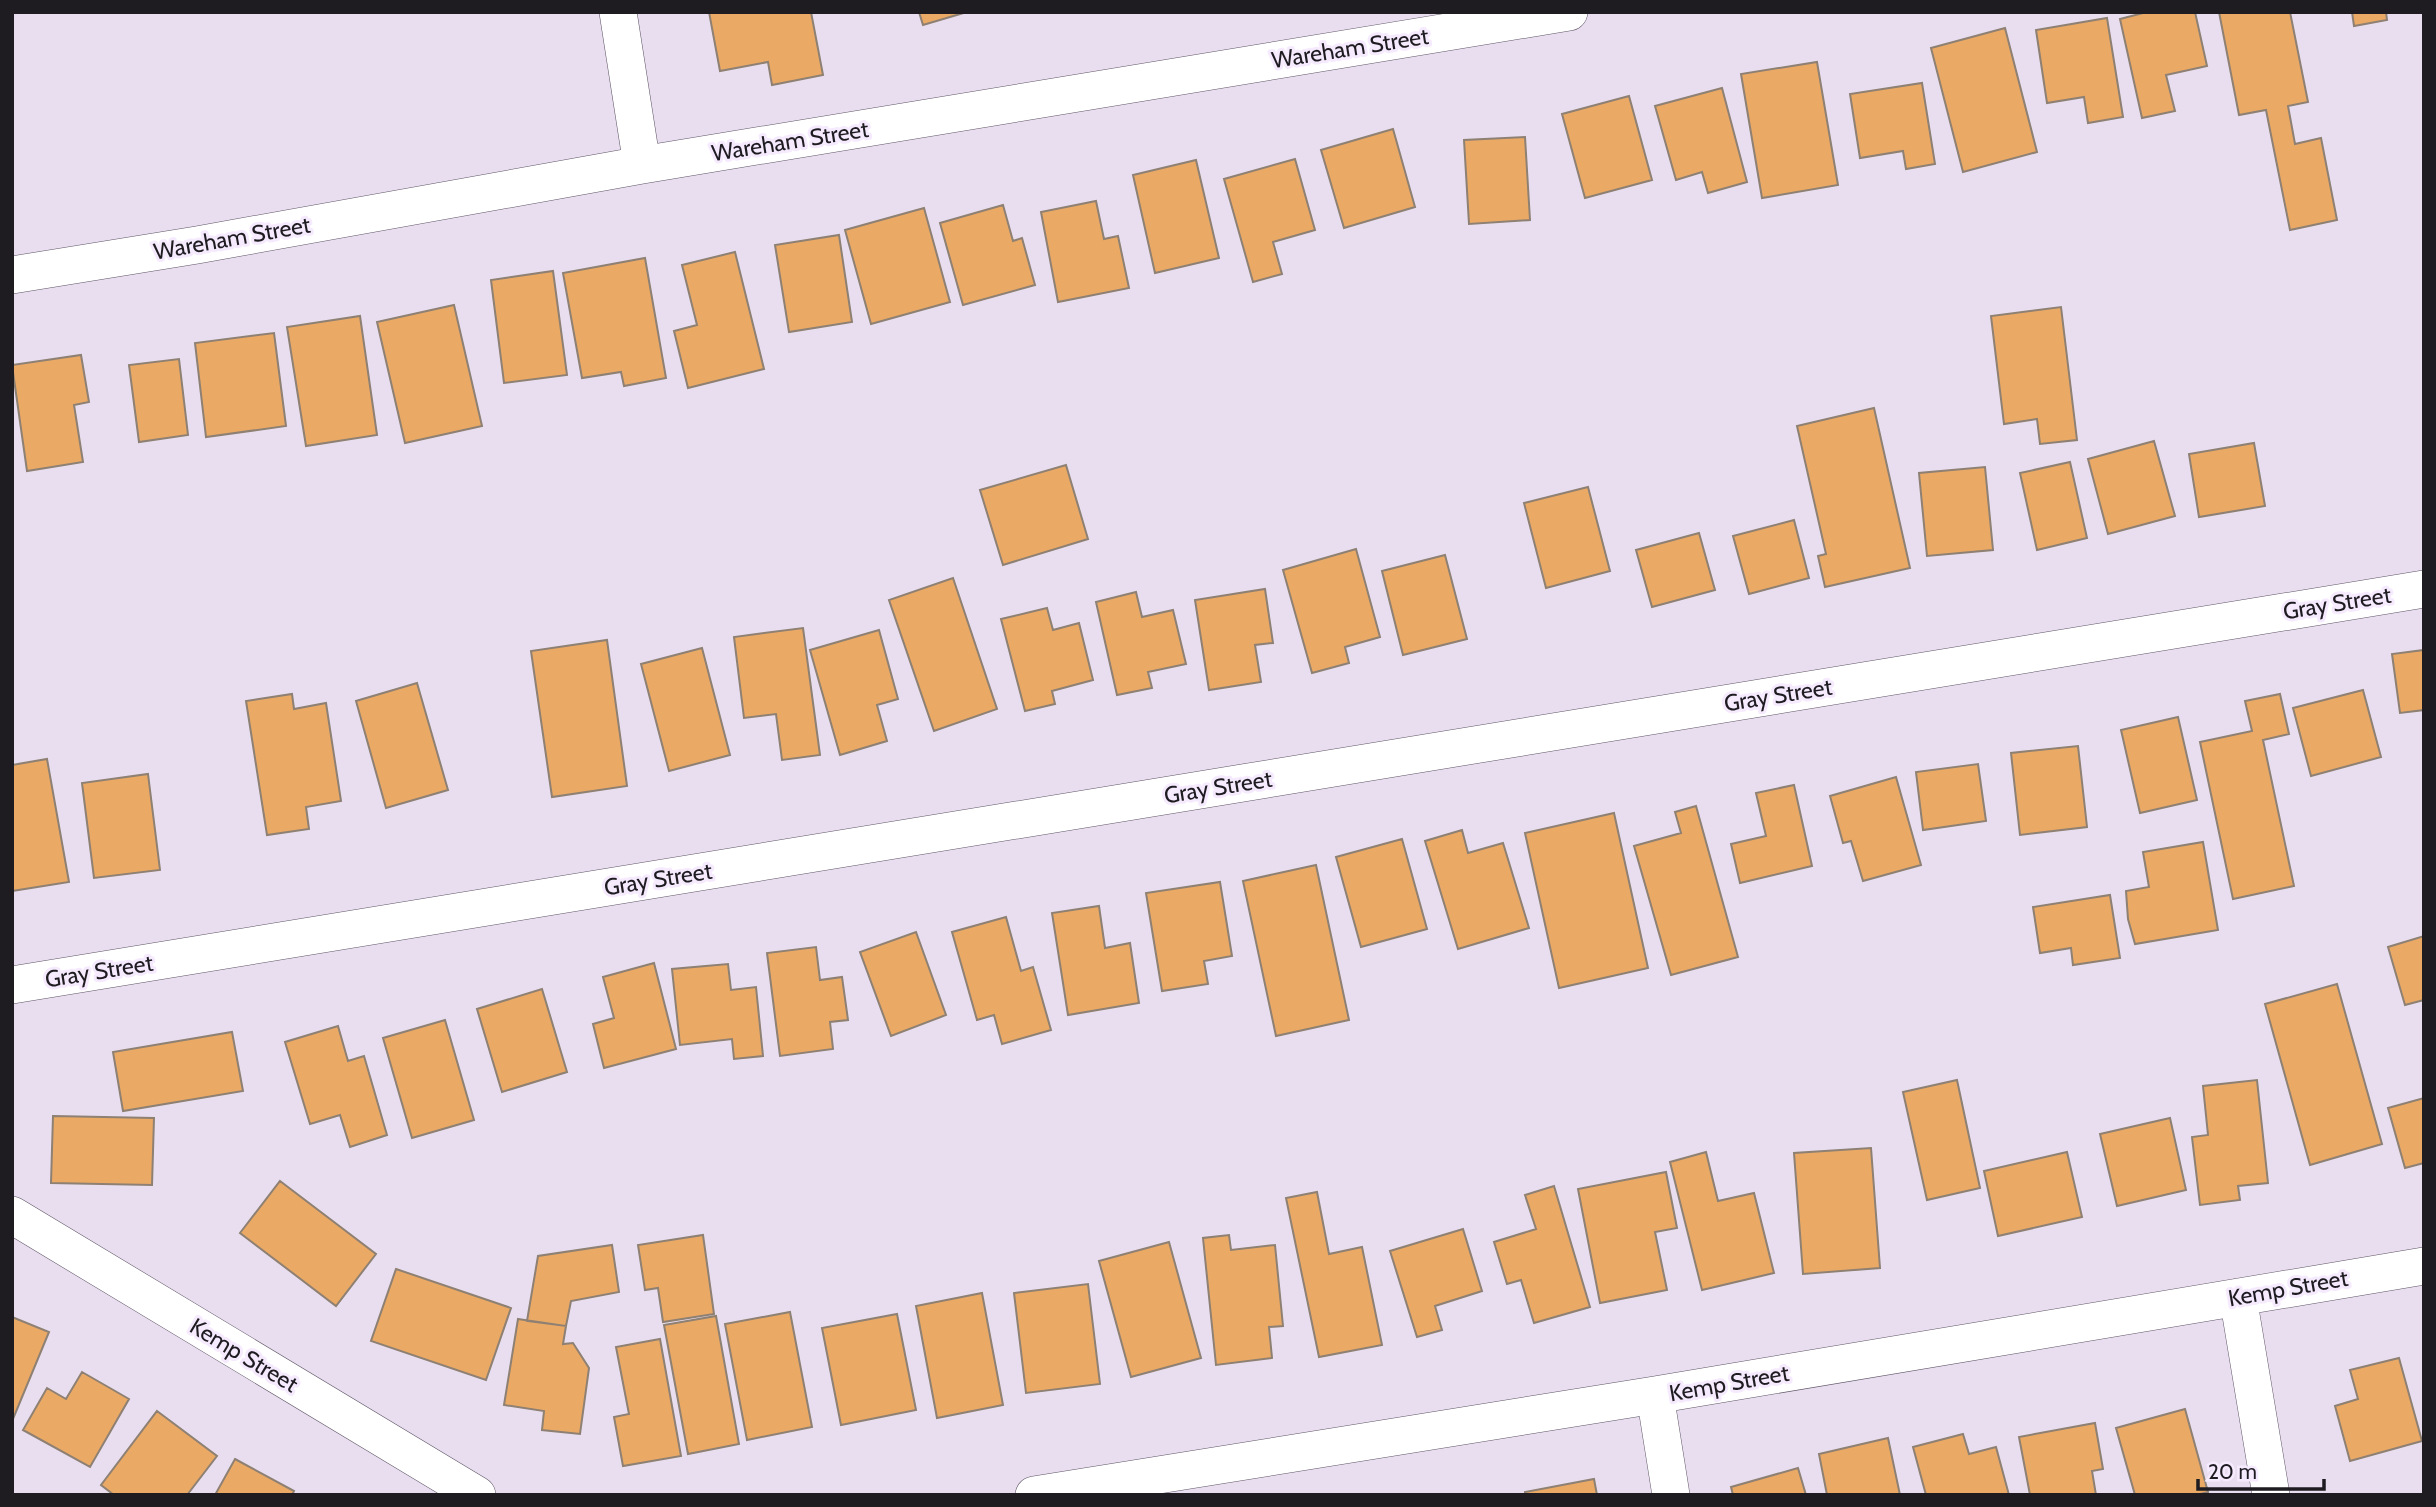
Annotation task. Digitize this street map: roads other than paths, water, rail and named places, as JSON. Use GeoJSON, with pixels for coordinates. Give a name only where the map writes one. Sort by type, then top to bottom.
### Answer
{"type":"FeatureCollection","features":[{"type":"Feature","properties":{"kind":"street"},"geometry":{"type":"LineString","coordinates":[[618,12],[642,165]]}},
{"type":"Feature","properties":{"kind":"street","name":"Wareham Street"},"geometry":{"type":"LineString","coordinates":[[12,275],[211,243],[642,165],[1569,12]]}},
{"type":"Feature","properties":{"kind":"street","name":"Gray Street"},"geometry":{"type":"LineString","coordinates":[[12,985],[2424,589]]}},
{"type":"Feature","properties":{"kind":"street","name":"Kemp Street"},"geometry":{"type":"LineString","coordinates":[[12,1215],[477,1495]]}},
{"type":"Feature","properties":{"kind":"street","name":"Kemp Street"},"geometry":{"type":"LineString","coordinates":[[1034,1495],[1080,1491],[2424,1266]]}},
{"type":"Feature","properties":{"kind":"street"},"geometry":{"type":"LineString","coordinates":[[2238,1297],[2271,1495]]}},
{"type":"Feature","properties":{"kind":"street"},"geometry":{"type":"LineString","coordinates":[[1655,1395],[1671,1495]]}}]}
